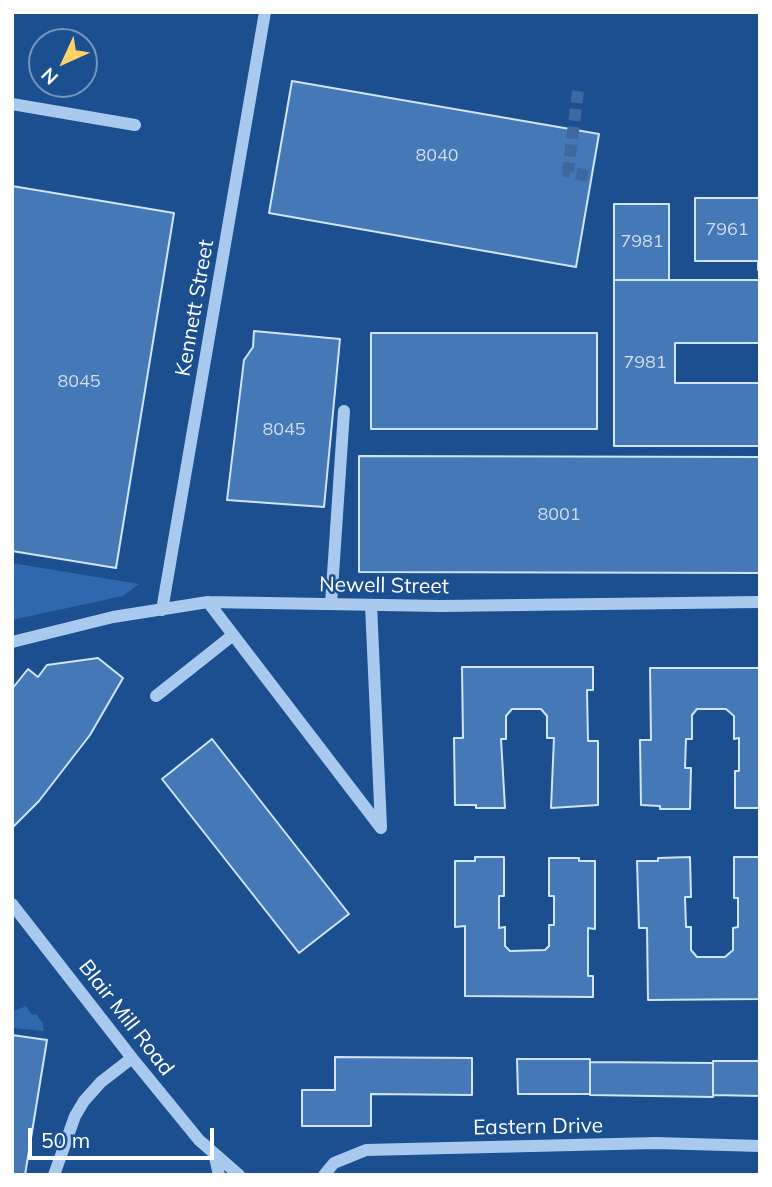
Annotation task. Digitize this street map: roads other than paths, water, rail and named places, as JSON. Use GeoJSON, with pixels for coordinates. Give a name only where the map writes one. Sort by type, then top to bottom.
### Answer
{"type":"FeatureCollection","features":[{"type":"Feature","properties":{"kind":"street","name":"Kennett Street"},"geometry":{"type":"LineString","coordinates":[[162,610],[265,12]]}},
{"type":"Feature","properties":{"kind":"street"},"geometry":{"type":"LineString","coordinates":[[12,104],[135,125]]}},
{"type":"Feature","properties":{"kind":"street"},"geometry":{"type":"LineString","coordinates":[[331,604],[344,411]]}},
{"type":"Feature","properties":{"kind":"street","name":"Newell Street"},"geometry":{"type":"LineString","coordinates":[[12,642],[113,617],[208,602],[441,606],[760,602]]}},
{"type":"Feature","properties":{"kind":"street"},"geometry":{"type":"LineString","coordinates":[[208,602],[381,828],[371,605]]}},
{"type":"Feature","properties":{"kind":"street"},"geometry":{"type":"LineString","coordinates":[[156,696],[233,635]]}},
{"type":"Feature","properties":{"kind":"street","name":"Blair Mill Road"},"geometry":{"type":"LineString","coordinates":[[12,904],[200,1140],[239,1175]]}},
{"type":"Feature","properties":{"kind":"street"},"geometry":{"type":"LineString","coordinates":[[54,1175],[71,1125],[85,1101],[101,1082],[132,1058]]}},
{"type":"Feature","properties":{"kind":"street","name":"Eastern Drive"},"geometry":{"type":"LineString","coordinates":[[324,1175],[334,1163],[366,1150],[656,1143],[760,1146]]}},
{"type":"Feature","properties":{"kind":"street"},"geometry":{"type":"LineString","coordinates":[[214,1153],[219,1175]]}},
{"type":"Feature","properties":{"kind":"tunnel"},"geometry":{"type":"LineString","coordinates":[[578,91],[568,172],[592,177]]}}]}
